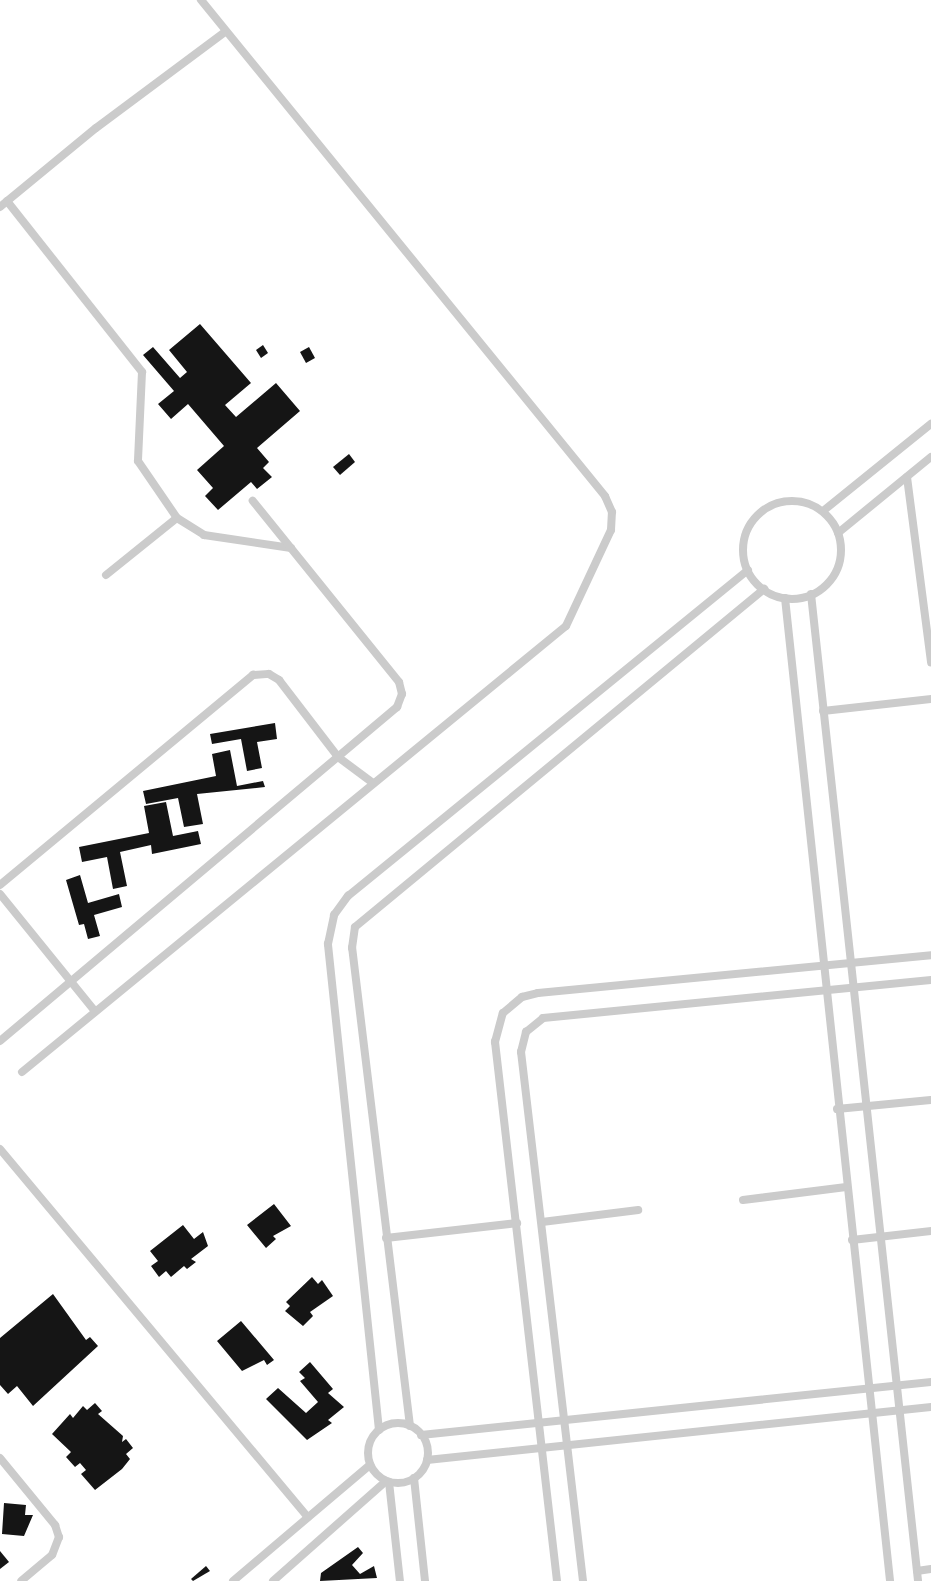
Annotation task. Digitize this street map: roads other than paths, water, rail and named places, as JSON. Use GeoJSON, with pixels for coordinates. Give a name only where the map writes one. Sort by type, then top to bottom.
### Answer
{"type":"FeatureCollection","features":[{"type":"Feature","properties":{"kind":"lane"},"geometry":{"type":"LineString","coordinates":[[22,1072],[94,1010],[571,620],[608,538],[612,512],[605,496],[201,0]]}},
{"type":"Feature","properties":{"kind":"lane"},"geometry":{"type":"LineString","coordinates":[[0,207],[226,31]]}},
{"type":"Feature","properties":{"kind":"lane"},"geometry":{"type":"LineString","coordinates":[[7,201],[142,372],[138,460],[178,518],[204,535],[291,548]]}},
{"type":"Feature","properties":{"kind":"lane"},"geometry":{"type":"LineString","coordinates":[[823,511],[931,424]]}},
{"type":"Feature","properties":{"kind":"lane"},"geometry":{"type":"LineString","coordinates":[[838,533],[931,457]]}},
{"type":"Feature","properties":{"kind":"lane"},"geometry":{"type":"LineString","coordinates":[[907,477],[931,662]]}},
{"type":"Feature","properties":{"kind":"lane"},"geometry":{"type":"LineString","coordinates":[[0,1042],[397,707],[402,694],[398,682],[253,501]]}},
{"type":"Feature","properties":{"kind":"lane"},"geometry":{"type":"LineString","coordinates":[[797,501],[823,511],[838,533],[841,551],[837,569],[811,594],[785,598],[764,589],[748,570],[744,543],[762,512],[778,503],[797,501]]}},
{"type":"Feature","properties":{"kind":"lane"},"geometry":{"type":"LineString","coordinates":[[106,575],[178,518]]}},
{"type":"Feature","properties":{"kind":"lane"},"geometry":{"type":"LineString","coordinates":[[379,1430],[328,944],[334,915],[348,896],[748,570]]}},
{"type":"Feature","properties":{"kind":"lane"},"geometry":{"type":"LineString","coordinates":[[410,1426],[352,948],[358,921],[764,589]]}},
{"type":"Feature","properties":{"kind":"lane"},"geometry":{"type":"LineString","coordinates":[[811,594],[849,962],[918,1581]]}},
{"type":"Feature","properties":{"kind":"lane"},"geometry":{"type":"LineString","coordinates":[[785,598],[824,990],[890,1581]]}},
{"type":"Feature","properties":{"kind":"lane"},"geometry":{"type":"LineString","coordinates":[[0,885],[253,675],[269,674],[278,680],[338,757],[373,783]]}},
{"type":"Feature","properties":{"kind":"lane"},"geometry":{"type":"LineString","coordinates":[[823,711],[931,699]]}},
{"type":"Feature","properties":{"kind":"lane"},"geometry":{"type":"LineString","coordinates":[[0,894],[94,1010]]}},
{"type":"Feature","properties":{"kind":"lane"},"geometry":{"type":"LineString","coordinates":[[557,1581],[495,1042],[499,1020],[514,1001],[538,993],[931,955]]}},
{"type":"Feature","properties":{"kind":"lane"},"geometry":{"type":"LineString","coordinates":[[583,1581],[569,1445],[521,1052],[526,1032],[536,1021],[931,980]]}},
{"type":"Feature","properties":{"kind":"lane"},"geometry":{"type":"LineString","coordinates":[[837,1109],[931,1100]]}},
{"type":"Feature","properties":{"kind":"lane"},"geometry":{"type":"LineString","coordinates":[[0,1149],[308,1517]]}},
{"type":"Feature","properties":{"kind":"lane"},"geometry":{"type":"LineString","coordinates":[[742,1200],[846,1187]]}},
{"type":"Feature","properties":{"kind":"lane"},"geometry":{"type":"LineString","coordinates":[[542,1222],[638,1210]]}},
{"type":"Feature","properties":{"kind":"lane"},"geometry":{"type":"LineString","coordinates":[[386,1238],[517,1223]]}},
{"type":"Feature","properties":{"kind":"lane"},"geometry":{"type":"LineString","coordinates":[[852,1240],[931,1231]]}},
{"type":"Feature","properties":{"kind":"lane"},"geometry":{"type":"LineString","coordinates":[[422,1435],[931,1382]]}},
{"type":"Feature","properties":{"kind":"lane"},"geometry":{"type":"LineString","coordinates":[[427,1460],[931,1407]]}},
{"type":"Feature","properties":{"kind":"lane"},"geometry":{"type":"LineString","coordinates":[[400,1581],[388,1481],[370,1464],[369,1444],[379,1430],[394,1424],[410,1426],[422,1435],[427,1460],[414,1478],[425,1581]]}},
{"type":"Feature","properties":{"kind":"lane"},"geometry":{"type":"LineString","coordinates":[[0,1458],[55,1525],[59,1537],[52,1555],[21,1581]]}},
{"type":"Feature","properties":{"kind":"lane"},"geometry":{"type":"LineString","coordinates":[[233,1581],[370,1464]]}},
{"type":"Feature","properties":{"kind":"lane"},"geometry":{"type":"LineString","coordinates":[[273,1581],[388,1481],[414,1478]]}},
{"type":"Feature","properties":{"kind":"lane"},"geometry":{"type":"LineString","coordinates":[[917,1571],[931,1569]]}}]}
